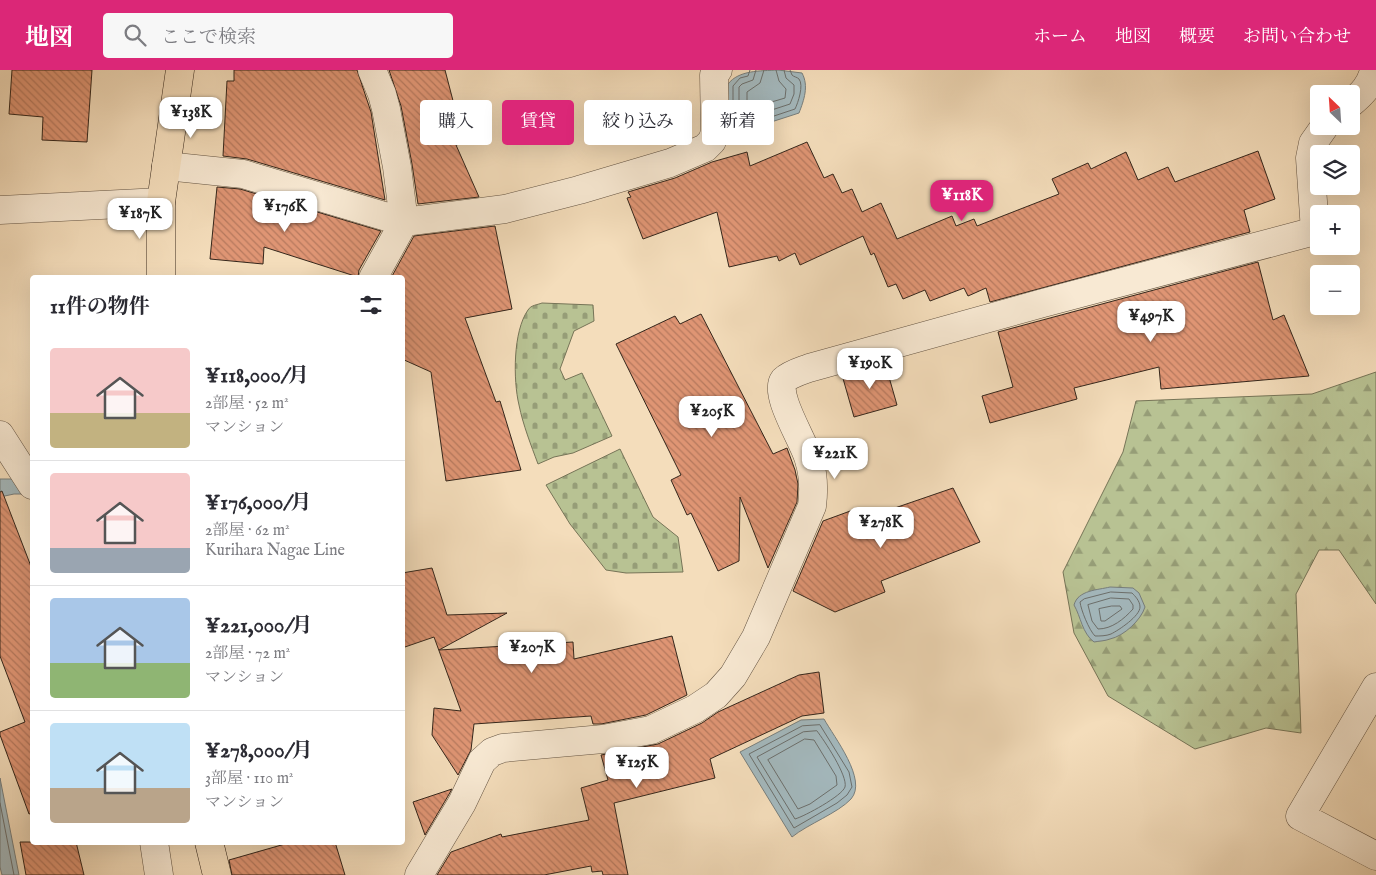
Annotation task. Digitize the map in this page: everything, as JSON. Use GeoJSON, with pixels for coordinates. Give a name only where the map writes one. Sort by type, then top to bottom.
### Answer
{"type":"FeatureCollection","features":[{"type":"Feature","properties":{"kind":"main road"},"geometry":{"type":"LineString","coordinates":[[161,275],[161,202],[180,70]]}},
{"type":"Feature","properties":{"kind":"main road"},"geometry":{"type":"LineString","coordinates":[[210,845],[217,875]]}},
{"type":"Feature","properties":{"kind":"street"},"geometry":{"type":"LineString","coordinates":[[372,70],[382,94],[386,110],[398,167],[404,222],[375,275]]}},
{"type":"Feature","properties":{"kind":"street"},"geometry":{"type":"LineString","coordinates":[[166,166],[243,174],[404,222],[514,206],[579,190],[670,162],[705,148],[712,141],[715,132],[714,75],[718,70]]}},
{"type":"Feature","properties":{"kind":"street"},"geometry":{"type":"LineString","coordinates":[[1360,95],[1372,79],[1374,70]]}},
{"type":"Feature","properties":{"kind":"street"},"geometry":{"type":"LineString","coordinates":[[419,875],[462,803],[482,761],[492,752],[503,748],[603,739],[651,730],[695,709],[716,695],[733,676],[756,637],[812,506],[814,486],[809,459],[784,403],[781,390],[784,380],[793,374],[809,368],[1043,303],[1315,231],[1310,158],[1313,143],[1319,135]]}},
{"type":"Feature","properties":{"kind":"street"},"geometry":{"type":"LineString","coordinates":[[0,210],[161,202]]}},
{"type":"Feature","properties":{"kind":"street"},"geometry":{"type":"LineString","coordinates":[[0,434],[30,444]]}},
{"type":"Feature","properties":{"kind":"street"},"geometry":{"type":"LineString","coordinates":[[0,434],[30,479]]}},
{"type":"Feature","properties":{"kind":"street"},"geometry":{"type":"LineString","coordinates":[[1376,688],[1300,816],[1376,856]]}},
{"type":"Feature","properties":{"kind":"street"},"geometry":{"type":"LineString","coordinates":[[154,845],[159,875]]}},
{"type":"Feature","properties":{"kind":"green space"},"geometry":{"type":"Polygon","coordinates":[[[542,303],[593,305],[594,321],[574,331],[560,369],[565,380],[582,373],[612,436],[573,453],[554,457],[538,464],[521,412],[517,395],[515,369],[519,330],[523,319],[531,307],[542,303]]]}},
{"type":"Feature","properties":{"kind":"green space"},"geometry":{"type":"Polygon","coordinates":[[[1376,372],[1376,604],[1339,550],[1319,550],[1296,594],[1301,733],[1266,728],[1195,749],[1108,696],[1074,633],[1063,572],[1123,452],[1136,401],[1312,394],[1376,372]]]}},
{"type":"Feature","properties":{"kind":"green space"},"geometry":{"type":"Polygon","coordinates":[[[620,449],[653,517],[678,537],[683,572],[626,573],[606,570],[570,524],[546,485],[620,449]]]}},
{"type":"Feature","properties":{"kind":"water"},"geometry":{"type":"Polygon","coordinates":[[[778,70],[802,73],[805,88],[799,113],[774,121],[774,100],[728,100],[728,84],[733,79],[757,71],[778,70]]]}},
{"type":"Feature","properties":{"kind":"water"},"geometry":{"type":"Polygon","coordinates":[[[0,479],[21,479],[30,494],[14,494],[0,497],[0,479]]]}},
{"type":"Feature","properties":{"kind":"water"},"geometry":{"type":"Polygon","coordinates":[[[1110,587],[1133,588],[1139,593],[1145,607],[1136,622],[1121,635],[1094,642],[1084,630],[1074,605],[1076,600],[1084,594],[1110,587]]]}},
{"type":"Feature","properties":{"kind":"water"},"geometry":{"type":"Polygon","coordinates":[[[824,719],[853,770],[855,791],[851,799],[845,804],[792,837],[740,752],[801,720],[824,719]]]}},
{"type":"Feature","properties":{"kind":"water"},"geometry":{"type":"Polygon","coordinates":[[[0,778],[19,875],[2,875],[0,867],[0,778]]]}},
{"type":"Feature","properties":{"kind":"building"},"geometry":{"type":"Polygon","coordinates":[[[12,70],[92,70],[87,142],[42,140],[43,117],[9,114],[12,70]]]}},
{"type":"Feature","properties":{"kind":"building"},"geometry":{"type":"Polygon","coordinates":[[[234,70],[357,70],[371,112],[385,200],[247,159],[223,156],[227,81],[234,81],[234,70]]]}},
{"type":"Feature","properties":{"kind":"building"},"geometry":{"type":"Polygon","coordinates":[[[389,70],[445,70],[453,100],[420,100],[420,145],[456,145],[479,197],[418,204],[401,106],[389,70]]]}},
{"type":"Feature","properties":{"kind":"building"},"geometry":{"type":"Polygon","coordinates":[[[807,142],[824,178],[833,174],[842,193],[852,189],[862,212],[881,203],[897,239],[952,216],[956,226],[974,219],[977,226],[1059,194],[1052,179],[1088,163],[1091,169],[1126,152],[1138,180],[1168,167],[1175,182],[1258,151],[1275,199],[1244,210],[1250,232],[990,302],[986,288],[968,296],[964,288],[930,301],[925,290],[903,299],[896,284],[888,287],[874,253],[871,255],[863,236],[800,265],[795,253],[779,261],[777,256],[729,267],[717,212],[643,239],[627,198],[631,197],[628,192],[675,178],[712,162],[747,152],[750,166],[807,142]]]}},
{"type":"Feature","properties":{"kind":"building"},"geometry":{"type":"Polygon","coordinates":[[[217,187],[240,189],[381,231],[359,270],[358,275],[352,275],[264,247],[263,264],[210,259],[217,187]]]}},
{"type":"Feature","properties":{"kind":"building"},"geometry":{"type":"Polygon","coordinates":[[[495,226],[512,309],[465,318],[496,402],[500,401],[521,470],[446,481],[431,372],[405,360],[405,275],[393,275],[414,236],[495,226]]]}},
{"type":"Feature","properties":{"kind":"building"},"geometry":{"type":"Polygon","coordinates":[[[1258,262],[1273,320],[1284,315],[1309,376],[1161,389],[1159,367],[1074,388],[1077,399],[990,423],[982,396],[1013,387],[998,332],[1258,262]]]}},
{"type":"Feature","properties":{"kind":"building"},"geometry":{"type":"Polygon","coordinates":[[[701,314],[773,454],[787,448],[795,470],[798,484],[797,502],[768,568],[740,497],[739,561],[718,571],[691,513],[687,515],[671,480],[681,475],[616,344],[675,316],[680,324],[701,314]]]}},
{"type":"Feature","properties":{"kind":"building"},"geometry":{"type":"Polygon","coordinates":[[[885,363],[897,405],[854,417],[842,375],[885,363]]]}},
{"type":"Feature","properties":{"kind":"building"},"geometry":{"type":"Polygon","coordinates":[[[953,488],[980,542],[881,581],[885,592],[835,612],[793,591],[823,521],[853,510],[857,521],[953,488]]]}},
{"type":"Feature","properties":{"kind":"building"},"geometry":{"type":"Polygon","coordinates":[[[2,491],[30,564],[29,814],[0,735],[0,732],[25,722],[0,656],[0,492],[2,491]]]}},
{"type":"Feature","properties":{"kind":"building"},"geometry":{"type":"Polygon","coordinates":[[[432,568],[447,615],[507,613],[439,650],[573,642],[574,659],[672,636],[687,695],[646,715],[601,724],[593,724],[591,716],[474,724],[471,750],[458,775],[432,735],[434,708],[461,711],[434,637],[405,647],[405,572],[432,568]]]}},
{"type":"Feature","properties":{"kind":"building"},"geometry":{"type":"Polygon","coordinates":[[[819,672],[824,713],[802,716],[710,759],[715,778],[614,803],[628,875],[603,875],[602,871],[592,872],[591,866],[544,875],[437,875],[451,852],[501,834],[502,837],[589,820],[581,788],[608,780],[601,755],[658,744],[702,723],[718,712],[799,675],[819,672]]]}},
{"type":"Feature","properties":{"kind":"building"},"geometry":{"type":"Polygon","coordinates":[[[452,789],[448,796],[425,835],[413,802],[452,789]]]}},
{"type":"Feature","properties":{"kind":"building"},"geometry":{"type":"Polygon","coordinates":[[[20,842],[30,842],[30,845],[77,845],[84,875],[26,875],[20,842]]]}},
{"type":"Feature","properties":{"kind":"building"},"geometry":{"type":"Polygon","coordinates":[[[282,845],[336,845],[345,875],[232,875],[229,860],[282,845]]]}}]}
